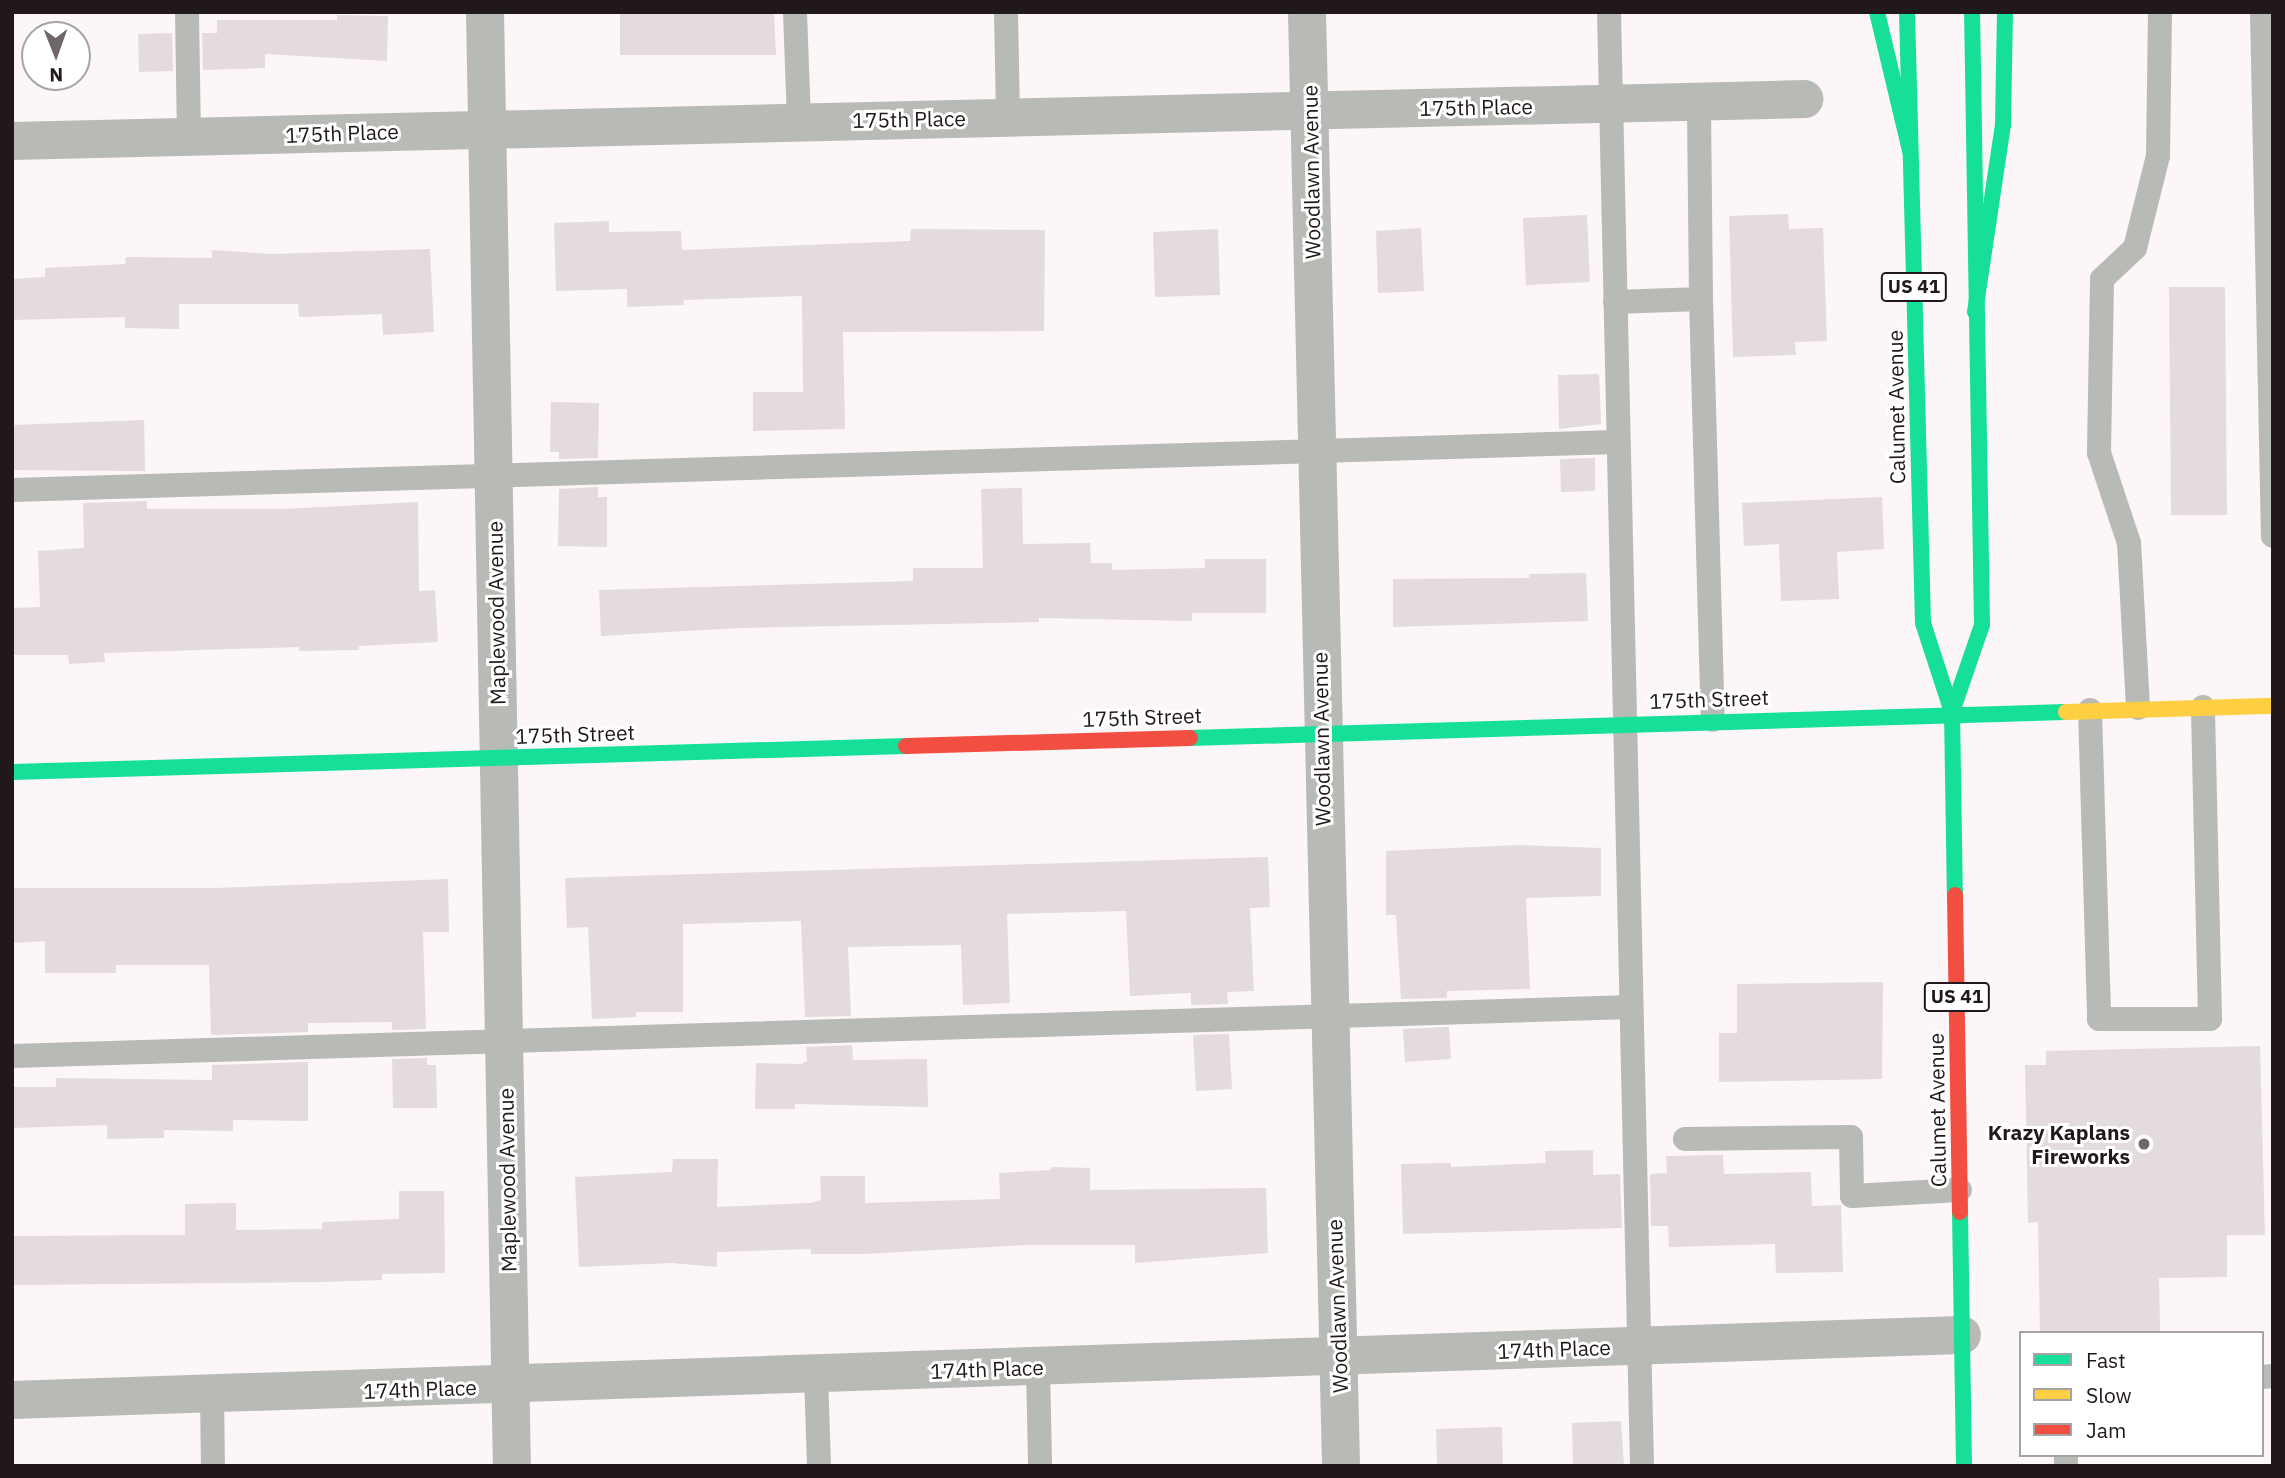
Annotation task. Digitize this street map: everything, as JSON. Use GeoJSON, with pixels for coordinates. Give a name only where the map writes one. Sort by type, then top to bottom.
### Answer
{"type":"FeatureCollection","features":[{"type":"Feature","properties":{"kind":"main road"},"geometry":{"type":"LineString","coordinates":[[1877,12],[1910,151]]}},
{"type":"Feature","properties":{"kind":"main road","name":"Calumet Avenue"},"geometry":{"type":"LineString","coordinates":[[1907,12],[1923,623],[1952,712],[1964,1466]]}},
{"type":"Feature","properties":{"kind":"main road","name":"Calumet Avenue"},"geometry":{"type":"LineString","coordinates":[[1952,712],[1982,625],[1972,12]]}},
{"type":"Feature","properties":{"kind":"main road"},"geometry":{"type":"LineString","coordinates":[[1975,312],[2003,125],[2006,12]]}},
{"type":"Feature","properties":{"kind":"main road","name":"175th Street"},"geometry":{"type":"LineString","coordinates":[[12,772],[1952,712],[2273,706]]}},
{"type":"Feature","properties":{"kind":"street","name":"Maplewood Avenue"},"geometry":{"type":"LineString","coordinates":[[485,12],[512,1466]]}},
{"type":"Feature","properties":{"kind":"street","name":"Woodlawn Avenue"},"geometry":{"type":"LineString","coordinates":[[1307,12],[1321,732],[1341,1466]]}},
{"type":"Feature","properties":{"kind":"street","name":"175th Place"},"geometry":{"type":"LineString","coordinates":[[12,141],[1805,99]]}},
{"type":"Feature","properties":{"kind":"street","name":"174th Place"},"geometry":{"type":"LineString","coordinates":[[12,1400],[816,1376],[1962,1335]]}},
{"type":"Feature","properties":{"kind":"lane"},"geometry":{"type":"LineString","coordinates":[[187,12],[189,137]]}},
{"type":"Feature","properties":{"kind":"lane"},"geometry":{"type":"LineString","coordinates":[[795,12],[799,122]]}},
{"type":"Feature","properties":{"kind":"lane"},"geometry":{"type":"LineString","coordinates":[[1006,12],[1008,117]]}},
{"type":"Feature","properties":{"kind":"lane"},"geometry":{"type":"LineString","coordinates":[[1609,12],[1623,723],[1642,1466]]}},
{"type":"Feature","properties":{"kind":"lane"},"geometry":{"type":"LineString","coordinates":[[2138,708],[2129,543],[2099,453],[2102,279],[2135,248],[2158,156],[2160,12]]}},
{"type":"Feature","properties":{"kind":"lane"},"geometry":{"type":"LineString","coordinates":[[2262,12],[2273,536]]}},
{"type":"Feature","properties":{"kind":"lane"},"geometry":{"type":"LineString","coordinates":[[1699,101],[1701,299],[1713,720]]}},
{"type":"Feature","properties":{"kind":"lane"},"geometry":{"type":"LineString","coordinates":[[1615,302],[1701,299]]}},
{"type":"Feature","properties":{"kind":"lane"},"geometry":{"type":"LineString","coordinates":[[12,490],[494,478],[1618,442]]}},
{"type":"Feature","properties":{"kind":"lane"},"geometry":{"type":"LineString","coordinates":[[2090,710],[2099,1019],[2210,1019],[2203,707]]}},
{"type":"Feature","properties":{"kind":"lane"},"geometry":{"type":"LineString","coordinates":[[12,1056],[1631,1007]]}},
{"type":"Feature","properties":{"kind":"lane"},"geometry":{"type":"LineString","coordinates":[[1685,1139],[1851,1137],[1852,1196],[1959,1190]]}},
{"type":"Feature","properties":{"kind":"lane"},"geometry":{"type":"LineString","coordinates":[[1038,1367],[1040,1466]]}},
{"type":"Feature","properties":{"kind":"lane"},"geometry":{"type":"LineString","coordinates":[[816,1376],[819,1466]]}},
{"type":"Feature","properties":{"kind":"lane"},"geometry":{"type":"LineString","coordinates":[[212,1396],[213,1466]]}},
{"type":"Feature","properties":{"kind":"building"},"geometry":{"type":"Polygon","coordinates":[[[620,12],[774,12],[776,55],[620,55],[620,12]]]}},
{"type":"Feature","properties":{"kind":"building"},"geometry":{"type":"Polygon","coordinates":[[[337,15],[388,16],[387,61],[265,54],[265,68],[203,70],[202,33],[217,33],[217,20],[337,20],[337,15]]]}},
{"type":"Feature","properties":{"kind":"building"},"geometry":{"type":"Polygon","coordinates":[[[172,33],[173,71],[139,72],[138,34],[172,33]]]}},
{"type":"Feature","properties":{"kind":"building"},"geometry":{"type":"Polygon","coordinates":[[[1788,214],[1789,229],[1823,228],[1827,341],[1795,342],[1796,355],[1733,357],[1729,216],[1788,214]]]}},
{"type":"Feature","properties":{"kind":"building"},"geometry":{"type":"Polygon","coordinates":[[[1587,215],[1590,282],[1526,285],[1523,218],[1587,215]]]}},
{"type":"Feature","properties":{"kind":"building"},"geometry":{"type":"Polygon","coordinates":[[[609,221],[609,232],[681,231],[682,250],[910,241],[911,229],[1045,230],[1044,331],[843,332],[845,429],[753,431],[753,392],[803,392],[802,296],[683,300],[684,305],[627,307],[627,289],[556,291],[554,223],[609,221]]]}},
{"type":"Feature","properties":{"kind":"building"},"geometry":{"type":"Polygon","coordinates":[[[1421,228],[1424,291],[1378,293],[1376,231],[1421,228]]]}},
{"type":"Feature","properties":{"kind":"building"},"geometry":{"type":"Polygon","coordinates":[[[1218,229],[1220,295],[1155,297],[1153,232],[1218,229]]]}},
{"type":"Feature","properties":{"kind":"building"},"geometry":{"type":"Polygon","coordinates":[[[430,249],[434,332],[383,335],[382,314],[299,317],[298,304],[179,304],[179,329],[125,328],[125,317],[12,320],[12,279],[45,277],[45,268],[125,264],[126,257],[212,258],[212,250],[271,254],[430,249]]]}},
{"type":"Feature","properties":{"kind":"building"},"geometry":{"type":"Polygon","coordinates":[[[2169,287],[2225,287],[2227,515],[2171,515],[2169,287]]]}},
{"type":"Feature","properties":{"kind":"building"},"geometry":{"type":"Polygon","coordinates":[[[1599,374],[1601,424],[1559,429],[1558,375],[1599,374]]]}},
{"type":"Feature","properties":{"kind":"building"},"geometry":{"type":"Polygon","coordinates":[[[551,402],[599,403],[598,458],[559,459],[559,452],[550,452],[551,402]]]}},
{"type":"Feature","properties":{"kind":"building"},"geometry":{"type":"Polygon","coordinates":[[[144,420],[145,471],[12,470],[12,425],[144,420]]]}},
{"type":"Feature","properties":{"kind":"building"},"geometry":{"type":"Polygon","coordinates":[[[1595,458],[1595,491],[1561,492],[1560,459],[1595,458]]]}},
{"type":"Feature","properties":{"kind":"building"},"geometry":{"type":"Polygon","coordinates":[[[598,487],[598,497],[607,497],[607,547],[558,546],[559,489],[598,487]]]}},
{"type":"Feature","properties":{"kind":"building"},"geometry":{"type":"Polygon","coordinates":[[[1022,488],[1023,544],[1090,543],[1091,563],[1112,563],[1112,570],[1205,568],[1205,559],[1266,559],[1266,613],[1192,613],[1192,621],[1039,618],[1039,622],[738,628],[601,636],[599,590],[913,581],[913,568],[983,568],[981,489],[1022,488]]]}},
{"type":"Feature","properties":{"kind":"building"},"geometry":{"type":"Polygon","coordinates":[[[1882,497],[1884,549],[1837,552],[1839,599],[1781,601],[1779,544],[1744,546],[1742,503],[1882,497]]]}},
{"type":"Feature","properties":{"kind":"building"},"geometry":{"type":"Polygon","coordinates":[[[147,501],[147,509],[284,509],[418,502],[419,591],[435,590],[438,642],[359,646],[359,650],[299,651],[299,647],[104,653],[105,662],[69,664],[68,655],[12,655],[12,608],[40,607],[38,551],[84,548],[83,503],[147,501]]]}},
{"type":"Feature","properties":{"kind":"building"},"geometry":{"type":"Polygon","coordinates":[[[1586,573],[1588,621],[1393,627],[1393,579],[1529,578],[1529,574],[1586,573]]]}},
{"type":"Feature","properties":{"kind":"building"},"geometry":{"type":"Polygon","coordinates":[[[1520,845],[1601,848],[1601,896],[1526,898],[1530,989],[1447,991],[1447,998],[1401,999],[1396,915],[1386,915],[1386,851],[1520,845]]]}},
{"type":"Feature","properties":{"kind":"building"},"geometry":{"type":"Polygon","coordinates":[[[1268,857],[1270,907],[1250,908],[1254,991],[1227,992],[1228,1004],[1191,1005],[1191,993],[1130,996],[1126,911],[1007,914],[1010,1003],[963,1005],[961,945],[848,947],[851,1016],[805,1017],[801,921],[683,924],[683,1012],[636,1012],[636,1017],[592,1019],[588,927],[567,928],[565,878],[1268,857]]]}},
{"type":"Feature","properties":{"kind":"building"},"geometry":{"type":"Polygon","coordinates":[[[448,879],[449,932],[423,932],[426,1029],[392,1030],[392,1022],[308,1023],[308,1032],[211,1035],[209,965],[116,965],[116,973],[45,973],[45,941],[12,943],[12,888],[215,888],[448,879]]]}},
{"type":"Feature","properties":{"kind":"building"},"geometry":{"type":"Polygon","coordinates":[[[1883,982],[1882,1079],[1719,1082],[1719,1033],[1737,1033],[1737,984],[1883,982]]]}},
{"type":"Feature","properties":{"kind":"building"},"geometry":{"type":"Polygon","coordinates":[[[1449,1027],[1451,1059],[1405,1062],[1403,1029],[1449,1027]]]}},
{"type":"Feature","properties":{"kind":"building"},"geometry":{"type":"Polygon","coordinates":[[[1229,1034],[1232,1089],[1196,1091],[1193,1035],[1229,1034]]]}},
{"type":"Feature","properties":{"kind":"building"},"geometry":{"type":"Polygon","coordinates":[[[852,1045],[853,1060],[927,1059],[928,1107],[795,1104],[795,1109],[755,1109],[756,1063],[801,1064],[807,1061],[806,1047],[852,1045]]]}},
{"type":"Feature","properties":{"kind":"building","name":"Krazy Kaplans Fireworks"},"geometry":{"type":"Polygon","coordinates":[[[2260,1046],[2265,1235],[2227,1235],[2227,1277],[2159,1278],[2160,1331],[2040,1331],[2038,1222],[2028,1223],[2025,1065],[2046,1065],[2046,1051],[2260,1046]]]}},
{"type":"Feature","properties":{"kind":"building"},"geometry":{"type":"Polygon","coordinates":[[[427,1058],[427,1065],[436,1065],[437,1108],[393,1108],[392,1059],[427,1058]]]}},
{"type":"Feature","properties":{"kind":"building"},"geometry":{"type":"Polygon","coordinates":[[[308,1062],[308,1121],[233,1120],[233,1131],[164,1130],[164,1138],[107,1139],[107,1125],[12,1128],[12,1087],[56,1087],[56,1078],[212,1080],[212,1065],[308,1062]]]}},
{"type":"Feature","properties":{"kind":"building"},"geometry":{"type":"Polygon","coordinates":[[[1593,1150],[1593,1175],[1620,1174],[1622,1228],[1403,1234],[1401,1164],[1451,1163],[1451,1167],[1546,1163],[1545,1151],[1593,1150]]]}},
{"type":"Feature","properties":{"kind":"building"},"geometry":{"type":"Polygon","coordinates":[[[1723,1155],[1724,1174],[1811,1172],[1812,1206],[1841,1205],[1843,1272],[1776,1273],[1775,1244],[1669,1247],[1668,1226],[1651,1226],[1650,1174],[1667,1173],[1666,1156],[1723,1155]]]}},
{"type":"Feature","properties":{"kind":"building"},"geometry":{"type":"Polygon","coordinates":[[[673,1159],[718,1159],[717,1207],[810,1203],[821,1200],[820,1176],[865,1176],[865,1203],[1000,1199],[999,1173],[1051,1170],[1051,1167],[1090,1168],[1090,1190],[1266,1188],[1268,1253],[1135,1263],[1135,1245],[1026,1245],[865,1254],[811,1254],[811,1249],[717,1252],[717,1267],[672,1263],[579,1267],[575,1177],[672,1172],[673,1159]]]}},
{"type":"Feature","properties":{"kind":"building"},"geometry":{"type":"Polygon","coordinates":[[[399,1191],[444,1191],[445,1273],[382,1274],[382,1280],[324,1282],[12,1285],[12,1236],[185,1235],[185,1204],[236,1203],[236,1230],[322,1229],[322,1222],[399,1219],[399,1191]]]}},
{"type":"Feature","properties":{"kind":"building"},"geometry":{"type":"Polygon","coordinates":[[[1621,1421],[1624,1466],[1573,1466],[1572,1423],[1621,1421]]]}},
{"type":"Feature","properties":{"kind":"building"},"geometry":{"type":"Polygon","coordinates":[[[1502,1427],[1503,1466],[1437,1466],[1436,1429],[1502,1427]]]}},
{"type":"Feature","properties":{"kind":"traffic: fast"},"geometry":{"type":"LineString","coordinates":[[1877,12],[1910,151]]}},
{"type":"Feature","properties":{"kind":"traffic: fast"},"geometry":{"type":"LineString","coordinates":[[1907,12],[1923,623],[1952,712],[1955,895]]}},
{"type":"Feature","properties":{"kind":"traffic: fast"},"geometry":{"type":"LineString","coordinates":[[1952,712],[1982,625],[1972,12]]}},
{"type":"Feature","properties":{"kind":"traffic: fast"},"geometry":{"type":"LineString","coordinates":[[1975,312],[2003,125],[2005,12]]}},
{"type":"Feature","properties":{"kind":"traffic: fast"},"geometry":{"type":"LineString","coordinates":[[1190,738],[2066,712]]}},
{"type":"Feature","properties":{"kind":"traffic: fast"},"geometry":{"type":"LineString","coordinates":[[12,772],[906,746]]}},
{"type":"Feature","properties":{"kind":"traffic: fast"},"geometry":{"type":"LineString","coordinates":[[1960,1212],[1964,1466]]}},
{"type":"Feature","properties":{"kind":"traffic: slow"},"geometry":{"type":"LineString","coordinates":[[2066,712],[2273,706]]}},
{"type":"Feature","properties":{"kind":"traffic: jam"},"geometry":{"type":"LineString","coordinates":[[906,746],[1190,738]]}},
{"type":"Feature","properties":{"kind":"traffic: jam"},"geometry":{"type":"LineString","coordinates":[[1955,895],[1960,1212]]}},
{"type":"Feature","properties":{"kind":"place","name":"Krazy Kaplans Fireworks"},"geometry":{"type":"Point","coordinates":[2144,1144]}}]}
